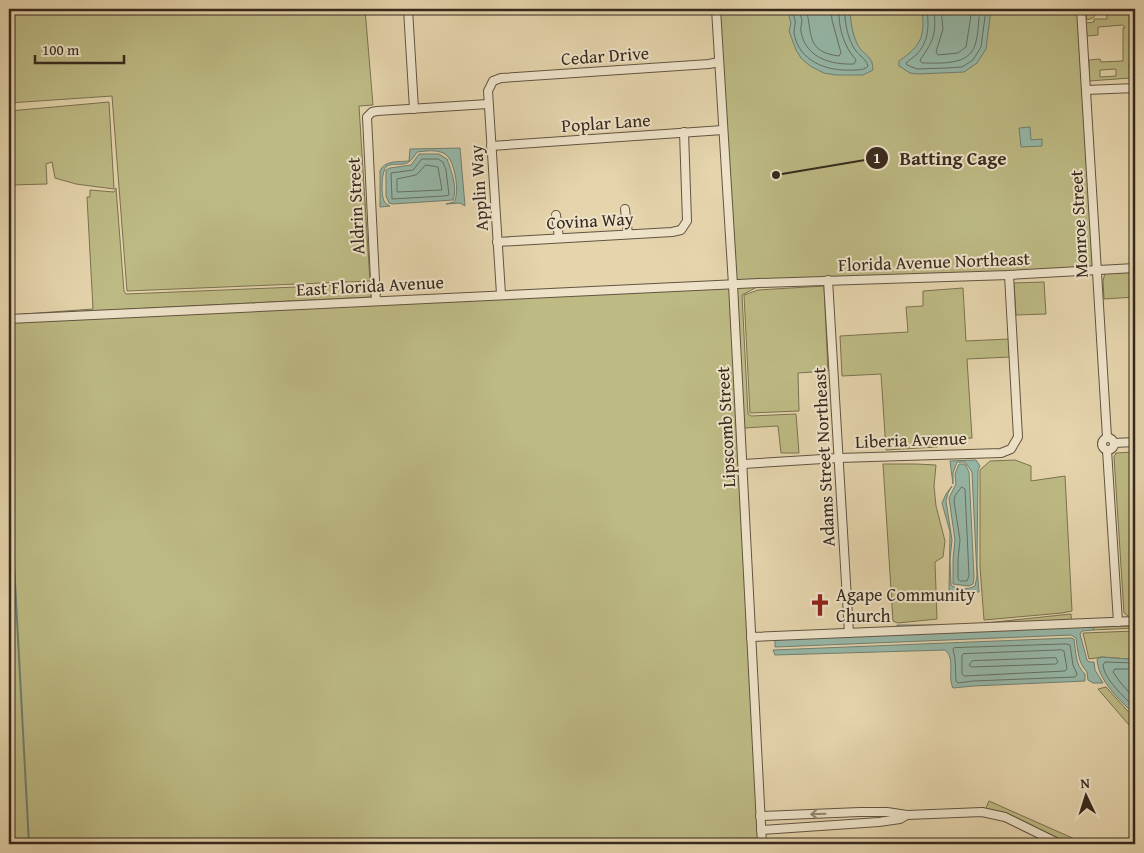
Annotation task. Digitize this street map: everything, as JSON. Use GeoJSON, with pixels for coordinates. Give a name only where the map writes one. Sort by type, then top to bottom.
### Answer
{"type":"FeatureCollection","features":[{"type":"Feature","properties":{"kind":"street"},"geometry":{"type":"LineString","coordinates":[[408,9],[414,109],[488,104]]}},
{"type":"Feature","properties":{"kind":"street","name":"Lipscomb Street"},"geometry":{"type":"LineString","coordinates":[[716,9],[734,285],[762,844]]}},
{"type":"Feature","properties":{"kind":"street","name":"Monroe Street"},"geometry":{"type":"LineString","coordinates":[[1082,9],[1107,437]]}},
{"type":"Feature","properties":{"kind":"street","name":"Cedar Drive"},"geometry":{"type":"LineString","coordinates":[[493,81],[502,78],[719,62]]}},
{"type":"Feature","properties":{"kind":"street","name":"Applin Way"},"geometry":{"type":"LineString","coordinates":[[493,81],[488,88],[488,104],[501,294]]}},
{"type":"Feature","properties":{"kind":"street"},"geometry":{"type":"LineString","coordinates":[[1086,90],[1135,88]]}},
{"type":"Feature","properties":{"kind":"street","name":"Aldrin Street"},"geometry":{"type":"LineString","coordinates":[[376,300],[366,122],[367,117],[372,112],[414,109]]}},
{"type":"Feature","properties":{"kind":"street","name":"Poplar Lane"},"geometry":{"type":"LineString","coordinates":[[491,146],[723,130]]}},
{"type":"Feature","properties":{"kind":"street","name":"Covina Way"},"geometry":{"type":"LineString","coordinates":[[497,242],[677,231],[684,227],[687,218],[684,132]]}},
{"type":"Feature","properties":{"kind":"street"},"geometry":{"type":"LineString","coordinates":[[625,209],[628,234]]}},
{"type":"Feature","properties":{"kind":"street"},"geometry":{"type":"LineString","coordinates":[[556,215],[559,238]]}},
{"type":"Feature","properties":{"kind":"street","name":"Florida Avenue Northeast"},"geometry":{"type":"LineString","coordinates":[[734,285],[828,280],[1009,275],[1135,268]]}},
{"type":"Feature","properties":{"kind":"street","name":"Liberia Avenue"},"geometry":{"type":"LineString","coordinates":[[743,464],[839,458],[1001,453],[1011,449],[1018,437],[1009,275]]}},
{"type":"Feature","properties":{"kind":"street","name":"Adams Street Northeast"},"geometry":{"type":"LineString","coordinates":[[828,280],[849,633]]}},
{"type":"Feature","properties":{"kind":"street","name":"East Florida Avenue"},"geometry":{"type":"LineString","coordinates":[[9,318],[501,294],[734,285]]}},
{"type":"Feature","properties":{"kind":"street"},"geometry":{"type":"LineString","coordinates":[[1108,450],[1102,447],[1101,443],[1103,440],[1107,437],[1111,438],[1114,443]]}},
{"type":"Feature","properties":{"kind":"street"},"geometry":{"type":"LineString","coordinates":[[1114,443],[1135,442]]}},
{"type":"Feature","properties":{"kind":"street"},"geometry":{"type":"LineString","coordinates":[[1108,450],[1113,447],[1114,443]]}},
{"type":"Feature","properties":{"kind":"street"},"geometry":{"type":"LineString","coordinates":[[1108,450],[1118,622]]}},
{"type":"Feature","properties":{"kind":"street"},"geometry":{"type":"LineString","coordinates":[[751,637],[1135,621]]}},
{"type":"Feature","properties":{"kind":"street"},"geometry":{"type":"LineString","coordinates":[[761,830],[825,825],[887,812],[907,815],[990,813],[1005,817],[1060,844]]}},
{"type":"Feature","properties":{"kind":"street"},"geometry":{"type":"LineString","coordinates":[[760,816],[867,817],[884,822],[900,820],[907,815]]}},
{"type":"Feature","properties":{"kind":"shaded area"},"geometry":{"type":"Polygon","coordinates":[[[9,9],[365,9],[373,105],[359,106],[370,281],[127,291],[112,96],[9,103],[9,9]]]}},
{"type":"Feature","properties":{"kind":"shaded area"},"geometry":{"type":"Polygon","coordinates":[[[716,9],[1081,9],[1097,271],[734,285],[762,844],[9,844],[9,319],[733,285],[716,9]]]}},
{"type":"Feature","properties":{"kind":"shaded area"},"geometry":{"type":"Polygon","coordinates":[[[1085,9],[1098,9],[1098,12],[1093,18],[1087,20],[1085,9]]]}},
{"type":"Feature","properties":{"kind":"shaded area"},"geometry":{"type":"Polygon","coordinates":[[[1106,9],[1135,9],[1135,36],[1133,37],[1135,63],[1129,64],[1130,78],[1089,81],[1089,60],[1100,59],[1101,62],[1123,61],[1123,28],[1125,28],[1123,25],[1098,27],[1098,35],[1087,36],[1086,23],[1094,22],[1094,19],[1107,19],[1106,9]],[[1116,69],[1100,70],[1100,77],[1116,76],[1116,69]]]}},
{"type":"Feature","properties":{"kind":"shaded area"},"geometry":{"type":"Polygon","coordinates":[[[109,102],[114,189],[76,184],[55,178],[52,162],[46,164],[47,184],[11,185],[9,111],[109,102]]]}},
{"type":"Feature","properties":{"kind":"shaded area"},"geometry":{"type":"Polygon","coordinates":[[[116,188],[124,291],[126,294],[370,284],[371,297],[11,315],[93,309],[87,197],[90,197],[90,190],[114,192],[116,188]]]}},
{"type":"Feature","properties":{"kind":"shaded area"},"geometry":{"type":"Polygon","coordinates":[[[1135,272],[1135,297],[1104,299],[1103,281],[1105,273],[1135,272]]]}},
{"type":"Feature","properties":{"kind":"shaded area"},"geometry":{"type":"Polygon","coordinates":[[[1044,282],[1046,314],[1016,315],[1014,283],[1044,282]]]}},
{"type":"Feature","properties":{"kind":"shaded area"},"geometry":{"type":"Polygon","coordinates":[[[824,286],[828,371],[798,373],[799,411],[750,413],[744,295],[758,290],[824,286]]]}},
{"type":"Feature","properties":{"kind":"shaded area"},"geometry":{"type":"Polygon","coordinates":[[[737,287],[757,287],[742,295],[748,414],[751,416],[796,414],[799,453],[781,453],[778,426],[744,428],[737,287]]]}},
{"type":"Feature","properties":{"kind":"shaded area"},"geometry":{"type":"Polygon","coordinates":[[[963,288],[966,341],[1009,339],[1010,357],[967,359],[972,438],[947,440],[937,447],[886,450],[881,374],[842,376],[840,336],[908,332],[906,307],[923,306],[923,291],[963,288]]]}},
{"type":"Feature","properties":{"kind":"shaded area"},"geometry":{"type":"Polygon","coordinates":[[[1135,452],[1135,615],[1128,616],[1124,613],[1114,457],[1116,453],[1135,452]]]}},
{"type":"Feature","properties":{"kind":"shaded area"},"geometry":{"type":"Polygon","coordinates":[[[1015,460],[1031,466],[1031,481],[1065,476],[1072,611],[984,620],[980,567],[980,470],[990,461],[1015,460]]]}},
{"type":"Feature","properties":{"kind":"shaded area"},"geometry":{"type":"Polygon","coordinates":[[[883,464],[936,465],[934,486],[936,506],[945,541],[943,557],[935,562],[937,619],[898,623],[893,621],[883,464]]]}},
{"type":"Feature","properties":{"kind":"shaded area"},"geometry":{"type":"Polygon","coordinates":[[[1071,614],[1072,628],[985,630],[985,623],[1071,614]]]}},
{"type":"Feature","properties":{"kind":"shaded area"},"geometry":{"type":"Polygon","coordinates":[[[1135,626],[1135,628],[1093,630],[1094,627],[1135,626]]]}},
{"type":"Feature","properties":{"kind":"shaded area"},"geometry":{"type":"Polygon","coordinates":[[[1135,631],[1135,658],[1102,657],[1089,659],[1083,633],[1135,631]]]}},
{"type":"Feature","properties":{"kind":"shaded area"},"geometry":{"type":"Polygon","coordinates":[[[1106,687],[1135,719],[1135,732],[1098,689],[1106,687]]]}},
{"type":"Feature","properties":{"kind":"shaded area"},"geometry":{"type":"Polygon","coordinates":[[[989,801],[1086,844],[1059,844],[985,810],[989,801]]]}},
{"type":"Feature","properties":{"kind":"water"},"geometry":{"type":"Polygon","coordinates":[[[787,9],[850,9],[855,39],[859,47],[870,59],[873,70],[863,75],[836,75],[824,73],[810,66],[801,58],[796,50],[789,31],[791,23],[787,9]]]}},
{"type":"Feature","properties":{"kind":"water"},"geometry":{"type":"Polygon","coordinates":[[[922,9],[991,9],[986,49],[977,63],[964,72],[917,74],[910,73],[899,66],[899,61],[913,50],[920,39],[923,26],[922,9]]]}},
{"type":"Feature","properties":{"kind":"water"},"geometry":{"type":"Polygon","coordinates":[[[1030,127],[1031,140],[1042,139],[1042,146],[1021,147],[1019,128],[1030,127]]]}},
{"type":"Feature","properties":{"kind":"water"},"geometry":{"type":"Polygon","coordinates":[[[460,148],[465,206],[460,203],[446,204],[454,202],[456,198],[454,169],[449,157],[439,151],[431,151],[417,152],[408,163],[393,164],[385,168],[382,194],[384,201],[390,206],[380,207],[380,171],[382,167],[392,162],[409,161],[410,149],[460,148]]]}},
{"type":"Feature","properties":{"kind":"water"},"geometry":{"type":"Polygon","coordinates":[[[419,154],[439,154],[447,159],[455,190],[453,200],[389,203],[386,196],[386,170],[411,165],[419,154]]]}},
{"type":"Feature","properties":{"kind":"water"},"geometry":{"type":"Polygon","coordinates":[[[976,460],[980,466],[978,470],[977,567],[979,592],[949,593],[950,532],[942,503],[952,486],[946,501],[952,540],[950,559],[951,585],[959,589],[975,586],[977,576],[972,472],[965,462],[957,462],[953,473],[953,484],[950,461],[976,460]]]}},
{"type":"Feature","properties":{"kind":"water"},"geometry":{"type":"Polygon","coordinates":[[[959,464],[965,464],[969,472],[974,577],[973,584],[969,586],[953,584],[955,540],[949,498],[956,484],[955,474],[959,464]]]}},
{"type":"Feature","properties":{"kind":"water"},"geometry":{"type":"Polygon","coordinates":[[[897,625],[935,625],[936,631],[1094,627],[1093,630],[1082,631],[1080,634],[1087,660],[1094,662],[1095,670],[1103,683],[1093,683],[1088,680],[1087,672],[1079,656],[1076,638],[1071,635],[775,647],[775,640],[896,632],[897,625]]]}},
{"type":"Feature","properties":{"kind":"water"},"geometry":{"type":"Polygon","coordinates":[[[1074,639],[1076,658],[1079,667],[1085,674],[1085,681],[953,688],[950,658],[945,650],[775,655],[773,650],[1074,639]]]}},
{"type":"Feature","properties":{"kind":"water"},"geometry":{"type":"Polygon","coordinates":[[[1101,657],[1135,658],[1135,715],[1101,675],[1097,659],[1101,657]]]}},
{"type":"Feature","properties":{"kind":"waterway"},"geometry":{"type":"LineString","coordinates":[[9,470],[29,844]]}},
{"type":"Feature","properties":{"kind":"place","name":"Batting Cage"},"geometry":{"type":"Point","coordinates":[776,175]}},
{"type":"Feature","properties":{"kind":"place","name":"Agape Community Church"},"geometry":{"type":"Point","coordinates":[820,605]}}]}
